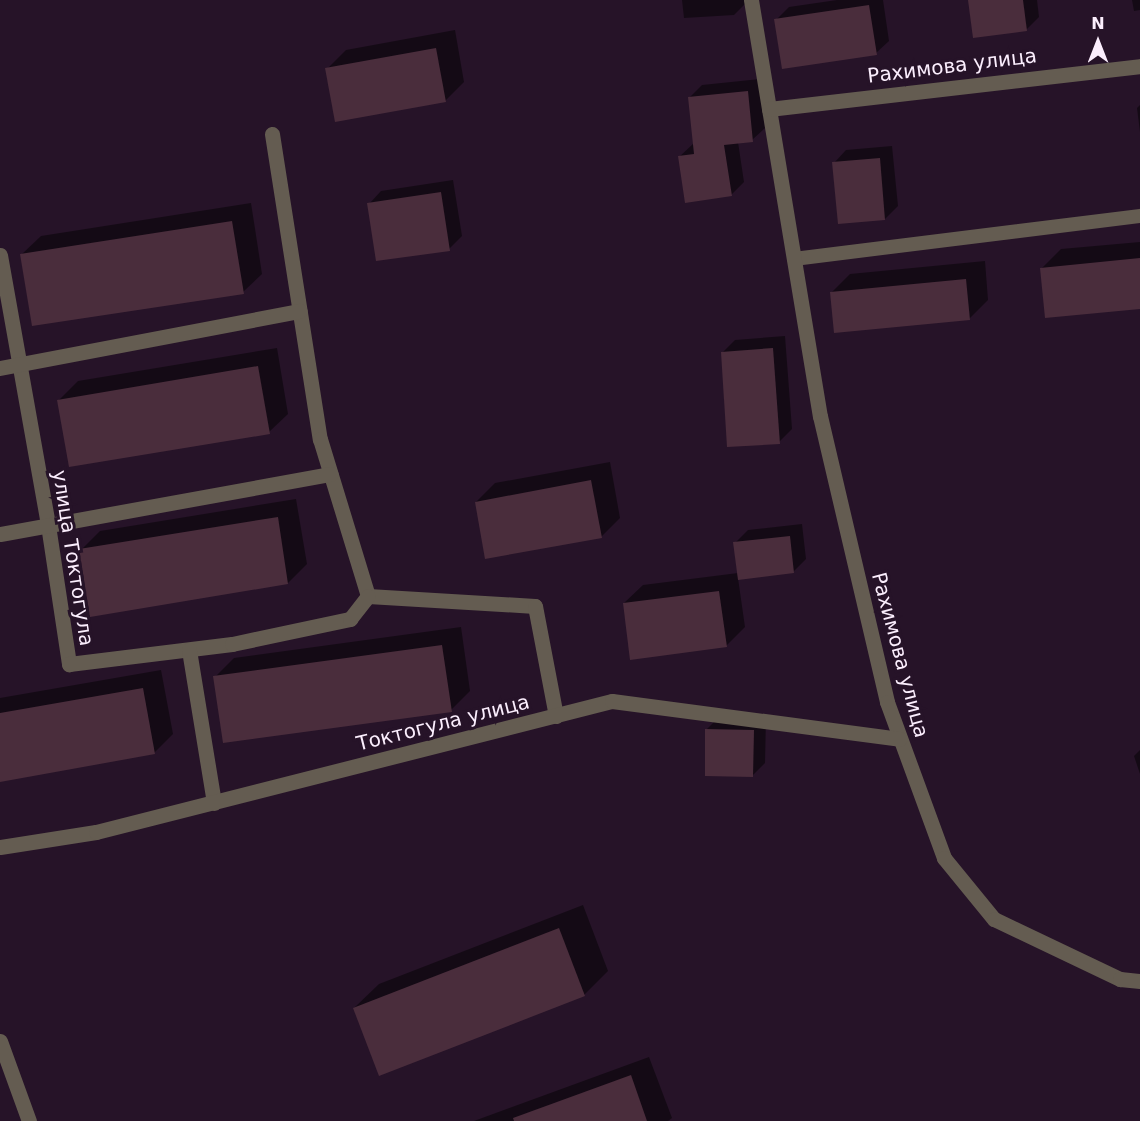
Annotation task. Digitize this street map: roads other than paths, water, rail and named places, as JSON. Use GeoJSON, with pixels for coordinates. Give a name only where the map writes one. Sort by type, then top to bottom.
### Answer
{"type":"FeatureCollection","features":[{"type":"Feature","properties":{"kind":"street","name":"Рахимова улица"},"geometry":{"type":"LineString","coordinates":[[751,0],[820,416],[887,702],[944,858],[994,919],[1120,979],[1140,981]]}},
{"type":"Feature","properties":{"kind":"street","name":"Рахимова улица"},"geometry":{"type":"LineString","coordinates":[[769,109],[1140,66]]}},
{"type":"Feature","properties":{"kind":"street"},"geometry":{"type":"LineString","coordinates":[[272,134],[320,439],[368,596],[535,606],[556,716]]}},
{"type":"Feature","properties":{"kind":"street","name":"улица Токтогула"},"geometry":{"type":"LineString","coordinates":[[0,255],[48,525],[69,664],[232,644],[350,619],[368,596]]}},
{"type":"Feature","properties":{"kind":"street"},"geometry":{"type":"LineString","coordinates":[[0,368],[300,311]]}},
{"type":"Feature","properties":{"kind":"street"},"geometry":{"type":"LineString","coordinates":[[0,534],[331,474]]}},
{"type":"Feature","properties":{"kind":"street"},"geometry":{"type":"LineString","coordinates":[[189,650],[214,803]]}},
{"type":"Feature","properties":{"kind":"street","name":"Токтогула улица"},"geometry":{"type":"LineString","coordinates":[[0,847],[96,832],[612,701],[900,740]]}},
{"type":"Feature","properties":{"kind":"street"},"geometry":{"type":"LineString","coordinates":[[0,1041],[29,1121]]}},
{"type":"Feature","properties":{"kind":"lane"},"geometry":{"type":"LineString","coordinates":[[794,259],[1140,216]]}}]}
